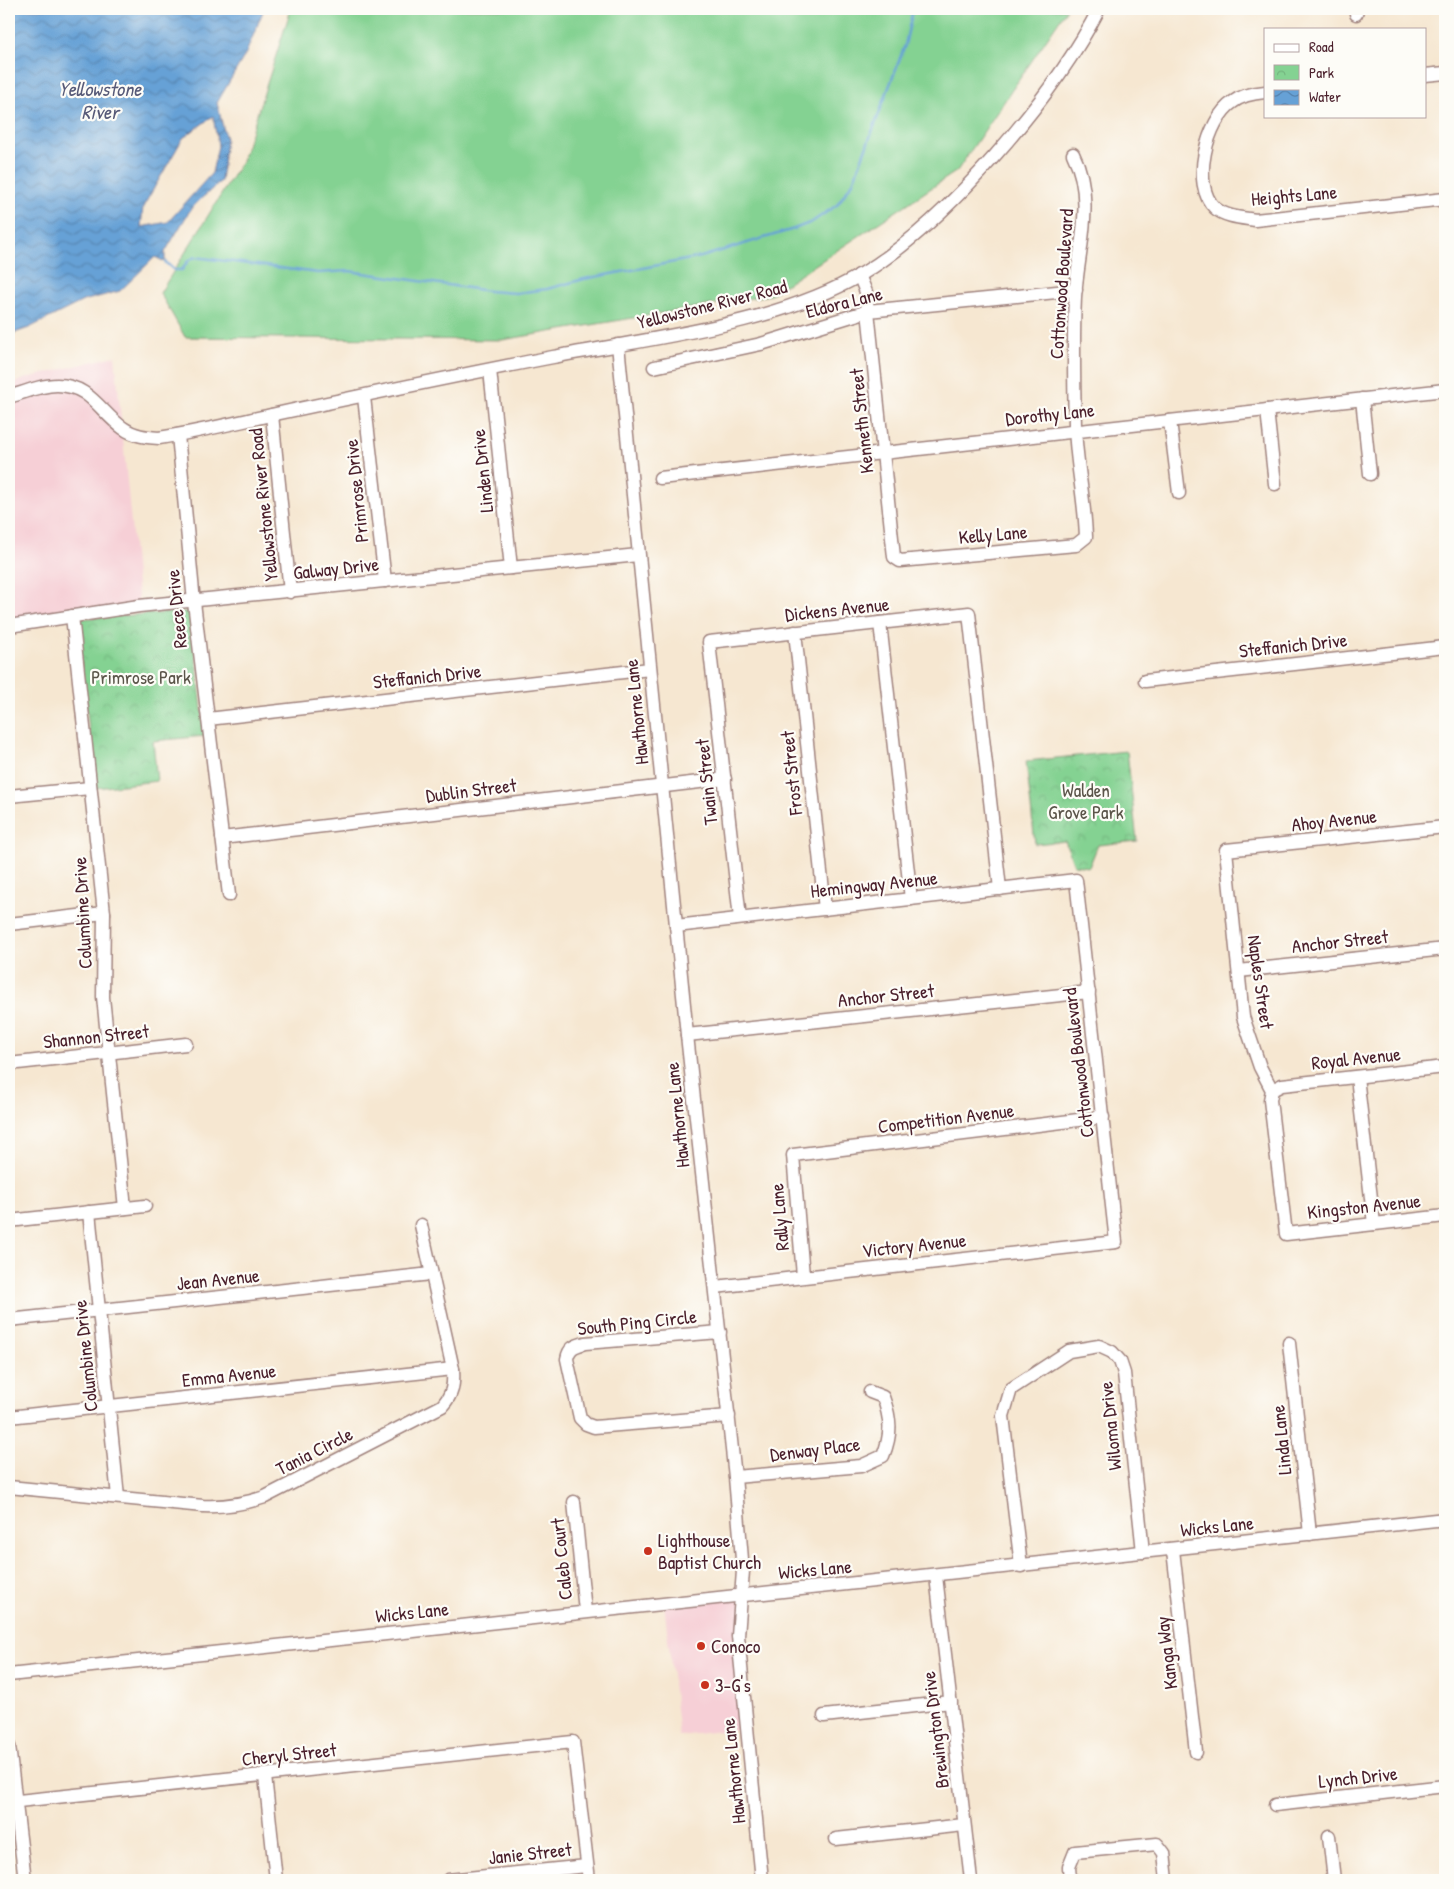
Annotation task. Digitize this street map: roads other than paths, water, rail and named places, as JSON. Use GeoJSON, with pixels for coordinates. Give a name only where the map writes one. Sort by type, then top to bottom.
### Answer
{"type":"FeatureCollection","features":[{"type":"Feature","properties":{"kind":"street","name":"Yellowstone River Road"},"geometry":{"type":"LineString","coordinates":[[9,397],[44,386],[73,387],[88,393],[123,428],[140,437],[159,438],[756,316],[794,304],[859,276],[914,236],[983,167],[1031,111],[1065,65],[1099,9]]}},
{"type":"Feature","properties":{"kind":"street"},"geometry":{"type":"LineString","coordinates":[[1426,75],[1445,73]]}},
{"type":"Feature","properties":{"kind":"street","name":"Heights Lane"},"geometry":{"type":"LineString","coordinates":[[1264,92],[1250,94],[1233,101],[1217,116],[1203,158],[1203,178],[1207,198],[1216,209],[1232,216],[1255,220],[1445,199]]}},
{"type":"Feature","properties":{"kind":"street","name":"Cottonwood Boulevard"},"geometry":{"type":"LineString","coordinates":[[1073,154],[1082,171],[1086,203],[1076,290],[1075,430],[1086,537]]}},
{"type":"Feature","properties":{"kind":"street","name":"Kenneth Street"},"geometry":{"type":"LineString","coordinates":[[859,276],[866,292],[894,557],[900,561]]}},
{"type":"Feature","properties":{"kind":"street","name":"Eldora Lane"},"geometry":{"type":"LineString","coordinates":[[654,367],[761,344],[868,311],[1076,290]]}},
{"type":"Feature","properties":{"kind":"street","name":"Hawthorne Lane"},"geometry":{"type":"LineString","coordinates":[[618,345],[638,555],[664,787],[687,1035],[735,1477],[742,1553],[742,1595],[738,1616],[738,1636],[762,1880]]}},
{"type":"Feature","properties":{"kind":"street","name":"Linden Drive"},"geometry":{"type":"LineString","coordinates":[[490,370],[511,568]]}},
{"type":"Feature","properties":{"kind":"street","name":"Dorothy Lane"},"geometry":{"type":"LineString","coordinates":[[660,478],[882,451],[1445,390]]}},
{"type":"Feature","properties":{"kind":"street","name":"Primrose Drive"},"geometry":{"type":"LineString","coordinates":[[364,397],[385,581]]}},
{"type":"Feature","properties":{"kind":"street"},"geometry":{"type":"LineString","coordinates":[[1362,399],[1370,474]]}},
{"type":"Feature","properties":{"kind":"street"},"geometry":{"type":"LineString","coordinates":[[1267,410],[1275,484]]}},
{"type":"Feature","properties":{"kind":"street","name":"Yellowstone River Road"},"geometry":{"type":"LineString","coordinates":[[272,414],[290,592]]}},
{"type":"Feature","properties":{"kind":"street"},"geometry":{"type":"LineString","coordinates":[[1170,420],[1178,493]]}},
{"type":"Feature","properties":{"kind":"street","name":"Reece Drive"},"geometry":{"type":"LineString","coordinates":[[178,435],[194,602],[229,894]]}},
{"type":"Feature","properties":{"kind":"street","name":"Kelly Lane"},"geometry":{"type":"LineString","coordinates":[[900,561],[1076,545],[1086,537]]}},
{"type":"Feature","properties":{"kind":"street","name":"Galway Drive"},"geometry":{"type":"LineString","coordinates":[[9,626],[139,606],[194,602],[638,555]]}},
{"type":"Feature","properties":{"kind":"street","name":"Dickens Avenue"},"geometry":{"type":"LineString","coordinates":[[709,642],[969,613],[1000,889]]}},
{"type":"Feature","properties":{"kind":"street","name":"Columbine Drive"},"geometry":{"type":"LineString","coordinates":[[72,616],[104,913],[103,997],[125,1208]]}},
{"type":"Feature","properties":{"kind":"street"},"geometry":{"type":"LineString","coordinates":[[880,623],[911,899]]}},
{"type":"Feature","properties":{"kind":"street","name":"Frost Street"},"geometry":{"type":"LineString","coordinates":[[794,632],[825,909]]}},
{"type":"Feature","properties":{"kind":"street","name":"Twain Street"},"geometry":{"type":"LineString","coordinates":[[709,642],[740,918]]}},
{"type":"Feature","properties":{"kind":"street","name":"Steffanich Drive"},"geometry":{"type":"LineString","coordinates":[[1145,681],[1445,647]]}},
{"type":"Feature","properties":{"kind":"street","name":"Steffanich Drive"},"geometry":{"type":"LineString","coordinates":[[208,720],[650,669]]}},
{"type":"Feature","properties":{"kind":"street","name":"Dublin Street"},"geometry":{"type":"LineString","coordinates":[[222,838],[725,779]]}},
{"type":"Feature","properties":{"kind":"street"},"geometry":{"type":"LineString","coordinates":[[9,796],[90,788]]}},
{"type":"Feature","properties":{"kind":"street","name":"Ahoy Avenue"},"geometry":{"type":"LineString","coordinates":[[1226,850],[1445,827]]}},
{"type":"Feature","properties":{"kind":"street","name":"Naples Street"},"geometry":{"type":"LineString","coordinates":[[1226,850],[1243,1017],[1260,1067],[1272,1090],[1270,1100],[1286,1234]]}},
{"type":"Feature","properties":{"kind":"street","name":"Cottonwood Boulevard"},"geometry":{"type":"LineString","coordinates":[[1076,880],[1116,1242]]}},
{"type":"Feature","properties":{"kind":"street","name":"Hemingway Avenue"},"geometry":{"type":"LineString","coordinates":[[676,926],[1076,880]]}},
{"type":"Feature","properties":{"kind":"street"},"geometry":{"type":"LineString","coordinates":[[9,924],[104,913]]}},
{"type":"Feature","properties":{"kind":"street","name":"Anchor Street"},"geometry":{"type":"LineString","coordinates":[[1239,971],[1445,949]]}},
{"type":"Feature","properties":{"kind":"street","name":"Anchor Street"},"geometry":{"type":"LineString","coordinates":[[687,1035],[1089,992]]}},
{"type":"Feature","properties":{"kind":"street","name":"Shannon Street"},"geometry":{"type":"LineString","coordinates":[[9,1064],[186,1044]]}},
{"type":"Feature","properties":{"kind":"street","name":"Royal Avenue"},"geometry":{"type":"LineString","coordinates":[[1272,1090],[1282,1085],[1445,1067]]}},
{"type":"Feature","properties":{"kind":"street"},"geometry":{"type":"LineString","coordinates":[[1357,1077],[1374,1224]]}},
{"type":"Feature","properties":{"kind":"street","name":"Competition Avenue"},"geometry":{"type":"LineString","coordinates":[[793,1155],[1103,1117]]}},
{"type":"Feature","properties":{"kind":"street","name":"Rally Lane"},"geometry":{"type":"LineString","coordinates":[[793,1155],[803,1276]]}},
{"type":"Feature","properties":{"kind":"street"},"geometry":{"type":"LineString","coordinates":[[9,1221],[145,1206]]}},
{"type":"Feature","properties":{"kind":"street","name":"Columbine Drive"},"geometry":{"type":"LineString","coordinates":[[89,1212],[118,1497]]}},
{"type":"Feature","properties":{"kind":"street","name":"Kingston Avenue"},"geometry":{"type":"LineString","coordinates":[[1286,1234],[1445,1216]]}},
{"type":"Feature","properties":{"kind":"street","name":"Tania Circle"},"geometry":{"type":"LineString","coordinates":[[9,1487],[226,1507],[265,1497],[442,1406],[451,1397],[454,1383],[421,1225]]}},
{"type":"Feature","properties":{"kind":"street","name":"Victory Avenue"},"geometry":{"type":"LineString","coordinates":[[715,1287],[1116,1242]]}},
{"type":"Feature","properties":{"kind":"street","name":"Jean Avenue"},"geometry":{"type":"LineString","coordinates":[[9,1320],[432,1274]]}},
{"type":"Feature","properties":{"kind":"street","name":"South Ping Circle"},"geometry":{"type":"LineString","coordinates":[[720,1332],[624,1339],[573,1346],[568,1352],[567,1359],[580,1418],[586,1424],[594,1427],[729,1416]]}},
{"type":"Feature","properties":{"kind":"street","name":"Linda Lane"},"geometry":{"type":"LineString","coordinates":[[1289,1343],[1310,1534]]}},
{"type":"Feature","properties":{"kind":"street","name":"Wiloma Drive"},"geometry":{"type":"LineString","coordinates":[[1021,1566],[1003,1416],[1011,1389],[1069,1351],[1099,1346],[1112,1352],[1120,1361],[1124,1373],[1143,1552]]}},
{"type":"Feature","properties":{"kind":"street","name":"Emma Avenue"},"geometry":{"type":"LineString","coordinates":[[9,1417],[452,1369]]}},
{"type":"Feature","properties":{"kind":"street","name":"Denway Place"},"geometry":{"type":"LineString","coordinates":[[735,1477],[861,1466],[883,1456],[890,1437],[890,1416],[883,1398],[870,1392]]}},
{"type":"Feature","properties":{"kind":"street","name":"Caleb Court"},"geometry":{"type":"LineString","coordinates":[[574,1502],[585,1611]]}},
{"type":"Feature","properties":{"kind":"street","name":"Wicks Lane"},"geometry":{"type":"LineString","coordinates":[[9,1675],[585,1611],[936,1576],[1445,1519]]}},
{"type":"Feature","properties":{"kind":"street","name":"Kanga Way"},"geometry":{"type":"LineString","coordinates":[[1173,1550],[1196,1752]]}},
{"type":"Feature","properties":{"kind":"street","name":"Brewington Drive"},"geometry":{"type":"LineString","coordinates":[[936,1576],[971,1880]]}},
{"type":"Feature","properties":{"kind":"street"},"geometry":{"type":"LineString","coordinates":[[824,1716],[951,1702]]}},
{"type":"Feature","properties":{"kind":"street","name":"Cheryl Street"},"geometry":{"type":"LineString","coordinates":[[12,1801],[265,1776],[573,1742],[587,1866]]}},
{"type":"Feature","properties":{"kind":"street"},"geometry":{"type":"LineString","coordinates":[[9,1746],[12,1801],[25,1880]]}},
{"type":"Feature","properties":{"kind":"street"},"geometry":{"type":"LineString","coordinates":[[265,1776],[276,1880]]}},
{"type":"Feature","properties":{"kind":"street","name":"Lynch Drive"},"geometry":{"type":"LineString","coordinates":[[1275,1804],[1445,1786]]}},
{"type":"Feature","properties":{"kind":"street"},"geometry":{"type":"LineString","coordinates":[[836,1839],[964,1825]]}},
{"type":"Feature","properties":{"kind":"street"},"geometry":{"type":"LineString","coordinates":[[1329,1836],[1334,1880]]}},
{"type":"Feature","properties":{"kind":"street"},"geometry":{"type":"LineString","coordinates":[[1070,1880],[1069,1867],[1075,1852],[1157,1844],[1164,1853],[1168,1880]]}},
{"type":"Feature","properties":{"kind":"street"},"geometry":{"type":"LineString","coordinates":[[587,1866],[589,1880]]}},
{"type":"Feature","properties":{"kind":"street","name":"Janie Street"},"geometry":{"type":"LineString","coordinates":[[448,1880],[587,1866]]}},
{"type":"Feature","properties":{"kind":"water","name":"Yellowstone River"},"geometry":{"type":"Polygon","coordinates":[[[9,9],[264,9],[246,53],[217,103],[226,139],[221,181],[192,207],[165,252],[165,262],[155,257],[120,291],[83,301],[29,328],[9,335],[9,9]],[[213,116],[183,138],[143,207],[141,227],[168,222],[212,173],[218,146],[213,116]]]}},
{"type":"Feature","properties":{"kind":"waterway"},"geometry":{"type":"LineString","coordinates":[[165,262],[174,270],[182,270],[188,261],[195,257],[318,273],[349,271],[489,291],[516,293],[547,289],[584,279],[701,257],[794,229],[812,222],[837,205],[853,182],[905,45],[913,9]]}},
{"type":"Feature","properties":{"kind":"place","name":"Lighthouse Baptist Church"},"geometry":{"type":"Point","coordinates":[648,1551]}},
{"type":"Feature","properties":{"kind":"place","name":"Conoco"},"geometry":{"type":"Point","coordinates":[701,1646]}},
{"type":"Feature","properties":{"kind":"place","name":"3-G's"},"geometry":{"type":"Point","coordinates":[705,1685]}},
{"type":"Feature","properties":{"kind":"park label","name":"Primrose Park"},"geometry":{"type":"Point","coordinates":[141,677]}},
{"type":"Feature","properties":{"kind":"park label","name":"Walden Grove Park"},"geometry":{"type":"Point","coordinates":[1086,801]}}]}
